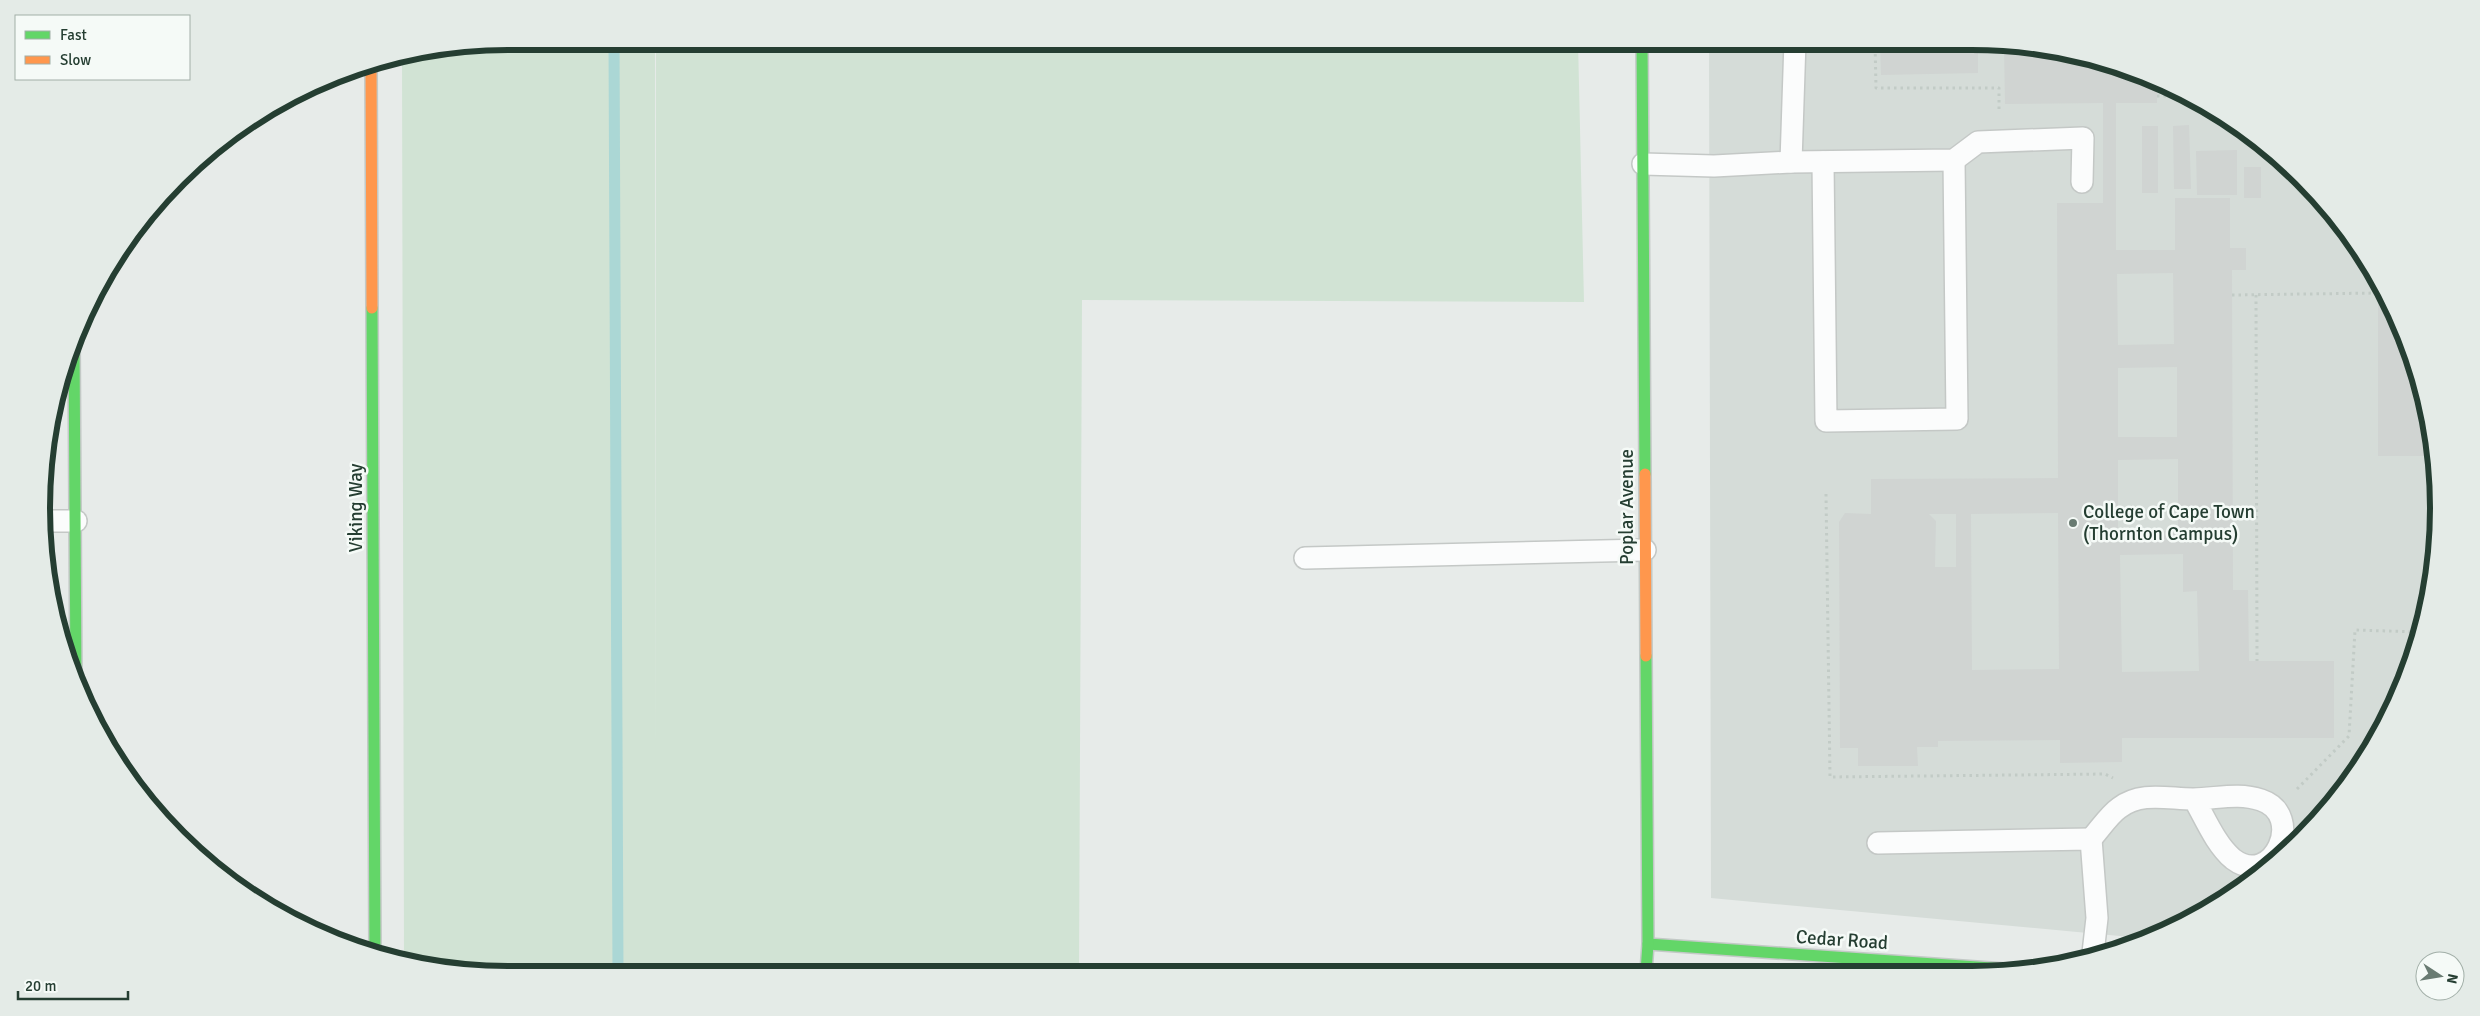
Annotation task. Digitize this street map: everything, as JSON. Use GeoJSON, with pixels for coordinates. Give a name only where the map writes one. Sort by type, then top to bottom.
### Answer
{"type":"FeatureCollection","features":[{"type":"Feature","properties":{"kind":"street","name":"Poplar Avenue"},"geometry":{"type":"LineString","coordinates":[[1642,50],[1648,944],[1646,966]]}},
{"type":"Feature","properties":{"kind":"street","name":"Viking Way"},"geometry":{"type":"LineString","coordinates":[[372,71],[375,946]]}},
{"type":"Feature","properties":{"kind":"street"},"geometry":{"type":"LineString","coordinates":[[67,391],[76,521],[76,660]]}},
{"type":"Feature","properties":{"kind":"street","name":"Cedar Road"},"geometry":{"type":"LineString","coordinates":[[1648,944],[1963,966]]}},
{"type":"Feature","properties":{"kind":"lane"},"geometry":{"type":"LineString","coordinates":[[1791,162],[1794,50]]}},
{"type":"Feature","properties":{"kind":"lane"},"geometry":{"type":"LineString","coordinates":[[1643,164],[1714,166],[1791,162],[1954,160],[1978,142],[2083,138],[2082,182]]}},
{"type":"Feature","properties":{"kind":"lane"},"geometry":{"type":"LineString","coordinates":[[1823,162],[1826,421],[1957,419],[1954,160]]}},
{"type":"Feature","properties":{"kind":"lane"},"geometry":{"type":"LineString","coordinates":[[50,521],[76,521]]}},
{"type":"Feature","properties":{"kind":"lane"},"geometry":{"type":"LineString","coordinates":[[1305,558],[1645,550]]}},
{"type":"Feature","properties":{"kind":"lane"},"geometry":{"type":"LineString","coordinates":[[2093,949],[2097,918],[2092,839],[2119,808],[2137,799],[2161,796],[2194,799],[2223,795],[2243,796],[2262,800],[2278,809],[2284,825],[2281,842],[2276,850]]}},
{"type":"Feature","properties":{"kind":"lane"},"geometry":{"type":"LineString","coordinates":[[2194,799],[2222,846],[2234,859],[2248,866],[2258,865]]}},
{"type":"Feature","properties":{"kind":"lane"},"geometry":{"type":"LineString","coordinates":[[1878,843],[2092,839]]}},
{"type":"Feature","properties":{"kind":"path"},"geometry":{"type":"LineString","coordinates":[[1875,50],[1876,88],[1999,88],[1999,141]]}},
{"type":"Feature","properties":{"kind":"path"},"geometry":{"type":"LineString","coordinates":[[2157,96],[2173,96]]}},
{"type":"Feature","properties":{"kind":"path"},"geometry":{"type":"LineString","coordinates":[[2232,295],[2377,293]]}},
{"type":"Feature","properties":{"kind":"path"},"geometry":{"type":"LineString","coordinates":[[2256,295],[2257,661]]}},
{"type":"Feature","properties":{"kind":"path"},"geometry":{"type":"LineString","coordinates":[[1826,494],[1830,777],[2105,774],[2117,779],[2129,803]]}},
{"type":"Feature","properties":{"kind":"path"},"geometry":{"type":"LineString","coordinates":[[2278,809],[2349,736],[2355,630],[2413,632]]}},
{"type":"Feature","properties":{"kind":"shaded area","name":"College of Cape Town (Thornton Campus)"},"geometry":{"type":"Polygon","coordinates":[[[1709,50],[1972,50],[2032,54],[2061,59],[2119,74],[2175,97],[2226,127],[2251,145],[2296,184],[2335,229],[2353,254],[2383,305],[2395,333],[2406,361],[2421,419],[2426,448],[2430,508],[2426,568],[2421,597],[2406,655],[2395,683],[2383,711],[2353,762],[2335,787],[2296,832],[2251,871],[2201,905],[2175,919],[2131,937],[1711,898],[1709,50]]]}},
{"type":"Feature","properties":{"kind":"green space"},"geometry":{"type":"Polygon","coordinates":[[[655,50],[656,748],[656,50],[1578,50],[1584,302],[1082,300],[1079,966],[508,966],[448,962],[404,953],[402,63],[448,54],[478,51],[655,50]]]}},
{"type":"Feature","properties":{"kind":"building"},"geometry":{"type":"Polygon","coordinates":[[[1880,50],[1978,50],[1978,73],[1881,75],[1880,50]]]}},
{"type":"Feature","properties":{"kind":"building"},"geometry":{"type":"Polygon","coordinates":[[[2004,51],[2032,54],[2091,66],[2119,74],[2157,89],[2157,103],[2116,103],[2116,250],[2175,250],[2175,198],[2230,198],[2230,248],[2246,248],[2246,270],[2232,270],[2233,590],[2248,590],[2249,661],[2334,661],[2334,738],[2122,738],[2122,762],[2060,763],[2060,740],[1938,741],[1938,747],[1917,747],[1918,766],[1858,766],[1858,748],[1840,748],[1839,522],[1845,513],[1871,514],[1871,479],[2058,478],[2057,203],[2103,203],[2103,103],[2005,104],[2004,51]],[[2173,273],[2117,274],[2118,345],[2174,344],[2173,273]],[[2177,367],[2118,368],[2118,437],[2177,437],[2177,367]],[[2178,459],[2118,460],[2118,532],[2178,531],[2178,459]],[[2058,513],[1971,514],[1972,670],[2059,669],[2058,513]],[[1929,514],[1936,521],[1935,567],[1956,567],[1956,514],[1929,514]],[[2183,554],[2120,555],[2122,672],[2199,671],[2197,591],[2183,592],[2183,554]]]}},
{"type":"Feature","properties":{"kind":"building"},"geometry":{"type":"Polygon","coordinates":[[[2189,125],[2191,189],[2174,189],[2173,126],[2189,125]]]}},
{"type":"Feature","properties":{"kind":"building"},"geometry":{"type":"Polygon","coordinates":[[[2142,126],[2158,126],[2158,193],[2142,193],[2142,126]]]}},
{"type":"Feature","properties":{"kind":"building"},"geometry":{"type":"Polygon","coordinates":[[[2237,150],[2237,195],[2197,195],[2196,151],[2237,150]]]}},
{"type":"Feature","properties":{"kind":"building"},"geometry":{"type":"Polygon","coordinates":[[[2244,167],[2261,167],[2261,198],[2244,198],[2244,167]]]}},
{"type":"Feature","properties":{"kind":"building"},"geometry":{"type":"Polygon","coordinates":[[[2378,296],[2406,361],[2421,419],[2427,456],[2378,456],[2378,296]]]}},
{"type":"Feature","properties":{"kind":"waterway"},"geometry":{"type":"LineString","coordinates":[[614,50],[618,966]]}},
{"type":"Feature","properties":{"kind":"traffic: fast"},"geometry":{"type":"LineString","coordinates":[[1642,50],[1645,474]]}},
{"type":"Feature","properties":{"kind":"traffic: fast"},"geometry":{"type":"LineString","coordinates":[[372,308],[375,946]]}},
{"type":"Feature","properties":{"kind":"traffic: fast"},"geometry":{"type":"LineString","coordinates":[[74,361],[76,660]]}},
{"type":"Feature","properties":{"kind":"traffic: fast"},"geometry":{"type":"LineString","coordinates":[[1646,656],[1648,944],[1646,966]]}},
{"type":"Feature","properties":{"kind":"traffic: fast"},"geometry":{"type":"LineString","coordinates":[[1648,944],[1963,966]]}},
{"type":"Feature","properties":{"kind":"traffic: slow"},"geometry":{"type":"LineString","coordinates":[[371,71],[372,308]]}},
{"type":"Feature","properties":{"kind":"traffic: slow"},"geometry":{"type":"LineString","coordinates":[[1645,474],[1646,656]]}},
{"type":"Feature","properties":{"kind":"place","name":"College of Cape Town (Thornton Campus)"},"geometry":{"type":"Point","coordinates":[2073,523]}}]}
